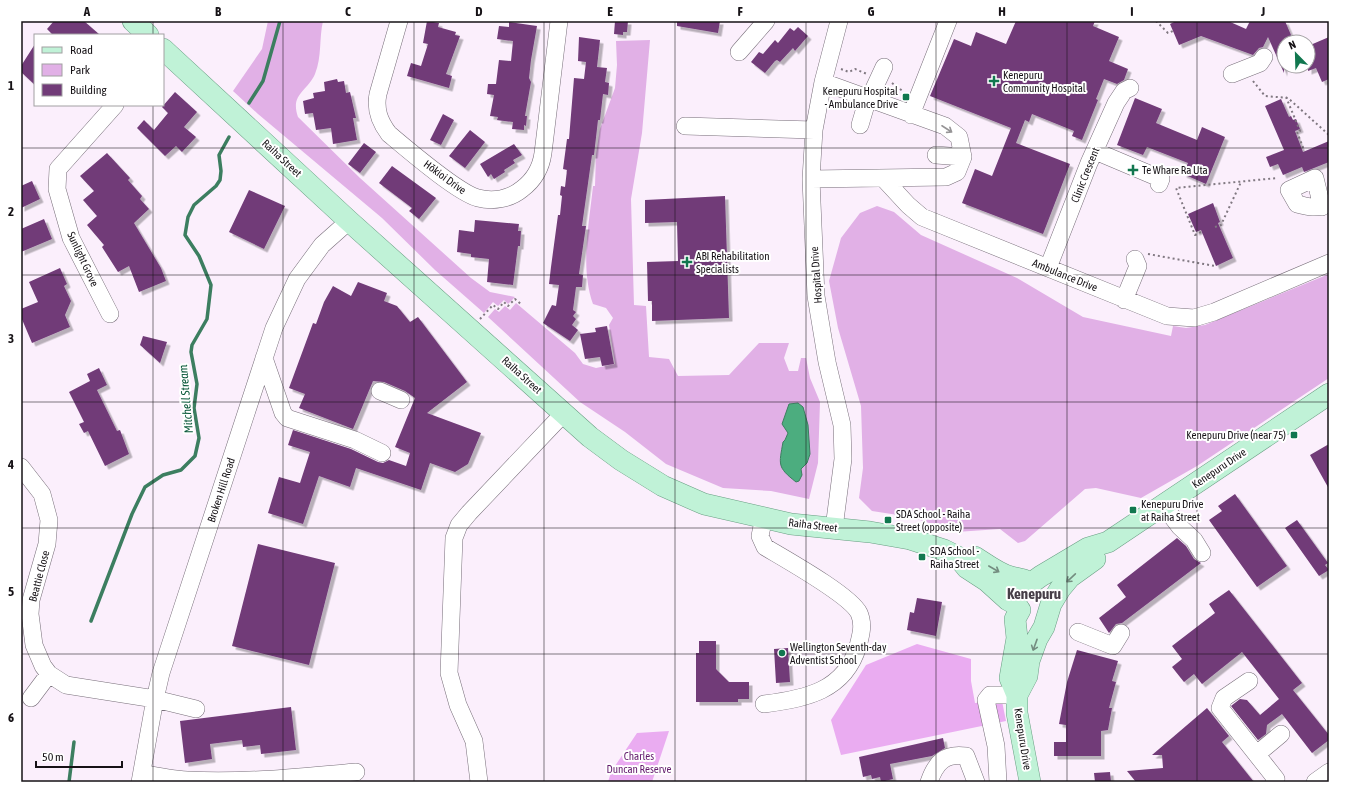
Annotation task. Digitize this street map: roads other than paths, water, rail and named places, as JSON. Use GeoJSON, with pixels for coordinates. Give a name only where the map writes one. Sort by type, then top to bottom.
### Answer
{"type":"FeatureCollection","features":[{"type":"Feature","properties":{"kind":"main road"},"geometry":{"type":"LineString","coordinates":[[134,21],[147,34]]}},
{"type":"Feature","properties":{"kind":"main road","name":"Raiha Street"},"geometry":{"type":"LineString","coordinates":[[164,51],[349,221],[590,437],[621,460],[663,486],[704,504],[791,524],[834,528],[910,539],[944,550],[958,557],[967,568],[987,581],[1008,600],[1019,607]]}},
{"type":"Feature","properties":{"kind":"main road","name":"Kenepuru Drive"},"geometry":{"type":"LineString","coordinates":[[1030,782],[1017,713],[1017,695],[1010,678],[1017,638],[1015,619],[1019,607],[1016,599],[1020,589],[1088,548],[1108,542],[1164,506],[1329,394]]}},
{"type":"Feature","properties":{"kind":"main road","name":"Kenepuru Drive"},"geometry":{"type":"LineString","coordinates":[[1017,695],[1027,676],[1029,661],[1037,639],[1044,627],[1050,606],[1060,589],[1070,577],[1100,555],[1108,542]]}},
{"type":"Feature","properties":{"kind":"main road","name":"Raiha Street"},"geometry":{"type":"LineString","coordinates":[[958,557],[975,557],[1001,573],[1032,582]]}},
{"type":"Feature","properties":{"kind":"main road"},"geometry":{"type":"LineString","coordinates":[[1019,607],[1029,616],[1035,617],[1045,613],[1050,606],[1052,598],[1048,588],[1044,584],[1032,582]]}},
{"type":"Feature","properties":{"kind":"street","name":"Hōkioi Drive"},"geometry":{"type":"LineString","coordinates":[[399,21],[377,99],[380,121],[389,134],[463,191],[479,198],[494,200],[519,192],[528,185],[539,169],[543,153],[559,21]]}},
{"type":"Feature","properties":{"kind":"street"},"geometry":{"type":"LineString","coordinates":[[739,52],[766,21]]}},
{"type":"Feature","properties":{"kind":"street"},"geometry":{"type":"LineString","coordinates":[[911,115],[924,72],[937,40],[948,21]]}},
{"type":"Feature","properties":{"kind":"street","name":"Hospital Drive"},"geometry":{"type":"LineString","coordinates":[[834,528],[843,459],[842,426],[826,356],[816,296],[811,179],[814,130],[837,22]]}},
{"type":"Feature","properties":{"kind":"street"},"geometry":{"type":"LineString","coordinates":[[1232,74],[1260,63],[1264,57]]}},
{"type":"Feature","properties":{"kind":"street"},"geometry":{"type":"LineString","coordinates":[[860,125],[869,100],[884,67]]}},
{"type":"Feature","properties":{"kind":"street"},"geometry":{"type":"LineString","coordinates":[[811,179],[946,177],[957,172],[963,157],[959,137],[945,126],[869,100],[823,82]]}},
{"type":"Feature","properties":{"kind":"street","name":"Clinic Crescent"},"geometry":{"type":"LineString","coordinates":[[1048,268],[1116,103],[1124,91],[1130,88]]}},
{"type":"Feature","properties":{"kind":"street","name":"Sunlight Grove"},"geometry":{"type":"LineString","coordinates":[[110,314],[72,238],[57,189],[58,169],[114,106]]}},
{"type":"Feature","properties":{"kind":"street"},"geometry":{"type":"LineString","coordinates":[[685,126],[814,130]]}},
{"type":"Feature","properties":{"kind":"street"},"geometry":{"type":"LineString","coordinates":[[1095,151],[1161,179],[1159,184]]}},
{"type":"Feature","properties":{"kind":"street"},"geometry":{"type":"LineString","coordinates":[[936,156],[963,157]]}},
{"type":"Feature","properties":{"kind":"street","name":"Ambulance Drive"},"geometry":{"type":"LineString","coordinates":[[883,178],[908,205],[922,217],[1124,300],[1168,316],[1194,318],[1214,312],[1329,263]]}},
{"type":"Feature","properties":{"kind":"street","name":"Broken Hill Road"},"geometry":{"type":"LineString","coordinates":[[141,778],[161,673],[274,328],[297,279],[322,246],[349,221]]}},
{"type":"Feature","properties":{"kind":"street"},"geometry":{"type":"LineString","coordinates":[[1124,300],[1138,266],[1140,256]]}},
{"type":"Feature","properties":{"kind":"street"},"geometry":{"type":"LineString","coordinates":[[264,358],[283,413],[287,418],[355,440],[382,453]]}},
{"type":"Feature","properties":{"kind":"street"},"geometry":{"type":"LineString","coordinates":[[380,391],[401,400]]}},
{"type":"Feature","properties":{"kind":"street"},"geometry":{"type":"LineString","coordinates":[[479,782],[474,740],[457,700],[449,673],[454,538],[459,525],[469,513],[564,413]]}},
{"type":"Feature","properties":{"kind":"street","name":"Beattie Close"},"geometry":{"type":"LineString","coordinates":[[21,467],[42,494],[49,520],[47,544],[31,600],[30,630],[37,656],[49,674],[57,681],[77,688],[155,699],[196,709]]}},
{"type":"Feature","properties":{"kind":"street"},"geometry":{"type":"LineString","coordinates":[[1164,506],[1180,527],[1194,540],[1202,553]]}},
{"type":"Feature","properties":{"kind":"street"},"geometry":{"type":"LineString","coordinates":[[764,517],[760,536],[765,547],[839,593],[859,613],[862,629],[854,661],[847,671],[836,681],[808,696],[764,704]]}},
{"type":"Feature","properties":{"kind":"street"},"geometry":{"type":"LineString","coordinates":[[1078,632],[1114,646],[1121,634]]}},
{"type":"Feature","properties":{"kind":"street"},"geometry":{"type":"LineString","coordinates":[[31,698],[49,674]]}},
{"type":"Feature","properties":{"kind":"street"},"geometry":{"type":"LineString","coordinates":[[1248,681],[1224,698],[1220,708],[1276,779],[1274,782]]}},
{"type":"Feature","properties":{"kind":"street"},"geometry":{"type":"LineString","coordinates":[[998,782],[996,746],[986,700],[990,695],[1017,695]]}},
{"type":"Feature","properties":{"kind":"street"},"geometry":{"type":"LineString","coordinates":[[1257,754],[1282,734]]}},
{"type":"Feature","properties":{"kind":"street"},"geometry":{"type":"LineString","coordinates":[[930,781],[939,763],[946,756],[956,754],[966,756],[976,782]]}},
{"type":"Feature","properties":{"kind":"street"},"geometry":{"type":"LineString","coordinates":[[141,778],[185,780],[286,780],[356,772]]}},
{"type":"Feature","properties":{"kind":"street"},"geometry":{"type":"LineString","coordinates":[[1315,782],[1329,772]]}},
{"type":"Feature","properties":{"kind":"waterway","name":"Mitchell Stream"},"geometry":{"type":"LineString","coordinates":[[249,103],[263,81],[280,21]]}},
{"type":"Feature","properties":{"kind":"waterway","name":"Mitchell Stream"},"geometry":{"type":"LineString","coordinates":[[91,621],[132,514],[145,487],[163,475],[181,470],[195,456],[199,438],[194,408],[197,384],[191,352],[192,345],[207,319],[211,285],[199,256],[185,235],[188,217],[194,205],[216,186],[220,180],[221,171],[219,155],[229,137]]}},
{"type":"Feature","properties":{"kind":"waterway","name":"Mitchell Stream"},"geometry":{"type":"LineString","coordinates":[[69,782],[74,742]]}},
{"type":"Feature","properties":{"kind":"place","name":"Kenepuru Community Hospital"},"geometry":{"type":"Point","coordinates":[994,81]}},
{"type":"Feature","properties":{"kind":"place","name":"Kenepuru Hospital - Ambulance Drive"},"geometry":{"type":"Point","coordinates":[906,97]}},
{"type":"Feature","properties":{"kind":"place","name":"Te Whare Ra Uta"},"geometry":{"type":"Point","coordinates":[1133,170]}},
{"type":"Feature","properties":{"kind":"place","name":"ABI Rehabilitation Specialists"},"geometry":{"type":"Point","coordinates":[687,262]}},
{"type":"Feature","properties":{"kind":"place","name":"Kenepuru Drive (near 75)"},"geometry":{"type":"Point","coordinates":[1294,435]}},
{"type":"Feature","properties":{"kind":"place","name":"Kenepuru Drive at Raiha Street"},"geometry":{"type":"Point","coordinates":[1133,510]}},
{"type":"Feature","properties":{"kind":"place","name":"SDA School - Raiha Street (opposite)"},"geometry":{"type":"Point","coordinates":[888,520]}},
{"type":"Feature","properties":{"kind":"place","name":"SDA School - Raiha Street"},"geometry":{"type":"Point","coordinates":[922,557]}},
{"type":"Feature","properties":{"kind":"place","name":"Wellington Seventh-day Adventist School"},"geometry":{"type":"Point","coordinates":[782,653]}},
{"type":"Feature","properties":{"kind":"district","name":"Kenepuru"},"geometry":{"type":"Point","coordinates":[1034,593]}},
{"type":"Feature","properties":{"kind":"park label","name":"Charles Duncan Reserve"},"geometry":{"type":"Point","coordinates":[639,762]}}]}
